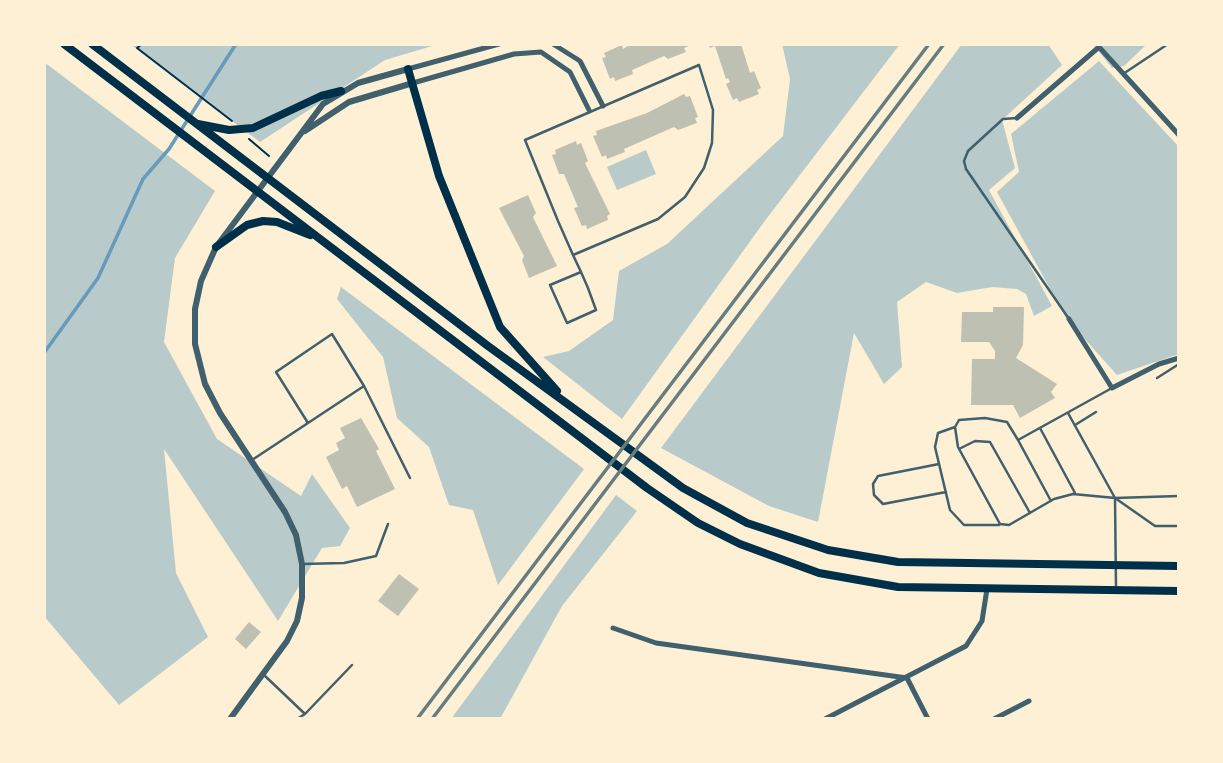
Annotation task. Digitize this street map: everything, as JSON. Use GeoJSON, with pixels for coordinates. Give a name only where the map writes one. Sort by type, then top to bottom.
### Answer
{"type":"FeatureCollection","features":[{"type":"Feature","properties":{"kind":"main road"},"geometry":{"type":"LineString","coordinates":[[64,44],[582,440],[698,523],[740,544],[808,570],[857,582],[898,587],[1179,591]]}},
{"type":"Feature","properties":{"kind":"main road"},"geometry":{"type":"LineString","coordinates":[[92,44],[660,472],[708,503],[747,523],[789,539],[863,558],[957,565],[1179,566]]}},
{"type":"Feature","properties":{"kind":"main road"},"geometry":{"type":"LineString","coordinates":[[408,69],[439,176],[500,327],[571,406]]}},
{"type":"Feature","properties":{"kind":"main road"},"geometry":{"type":"LineString","coordinates":[[195,123],[242,130],[275,119],[321,96],[341,91]]}},
{"type":"Feature","properties":{"kind":"main road"},"geometry":{"type":"LineString","coordinates":[[216,247],[247,225],[263,221],[277,222],[319,240]]}},
{"type":"Feature","properties":{"kind":"street"},"geometry":{"type":"LineString","coordinates":[[230,719],[264,675],[297,621],[302,598],[302,565],[291,523],[212,399],[195,344],[198,295],[216,247],[323,104],[341,91],[499,44]]}},
{"type":"Feature","properties":{"kind":"street"},"geometry":{"type":"LineString","coordinates":[[553,44],[580,61],[603,106]]}},
{"type":"Feature","properties":{"kind":"street"},"geometry":{"type":"LineString","coordinates":[[1017,118],[1099,47],[1179,135]]}},
{"type":"Feature","properties":{"kind":"street"},"geometry":{"type":"LineString","coordinates":[[303,132],[349,102],[514,54],[541,52],[570,72],[589,110]]}},
{"type":"Feature","properties":{"kind":"street"},"geometry":{"type":"LineString","coordinates":[[1069,319],[1112,388],[1159,364],[1179,358]]}},
{"type":"Feature","properties":{"kind":"street"},"geometry":{"type":"LineString","coordinates":[[825,719],[966,646],[982,621],[987,589]]}},
{"type":"Feature","properties":{"kind":"street"},"geometry":{"type":"LineString","coordinates":[[613,628],[656,643],[907,678]]}},
{"type":"Feature","properties":{"kind":"street"},"geometry":{"type":"LineString","coordinates":[[907,678],[928,719]]}},
{"type":"Feature","properties":{"kind":"street"},"geometry":{"type":"LineString","coordinates":[[994,719],[1029,701]]}},
{"type":"Feature","properties":{"kind":"lane"},"geometry":{"type":"LineString","coordinates":[[1123,74],[1168,44]]}},
{"type":"Feature","properties":{"kind":"lane"},"geometry":{"type":"LineString","coordinates":[[573,255],[658,219],[685,197],[704,167],[712,143],[713,110],[699,65],[589,110],[525,140],[573,255],[581,272],[596,310],[567,323],[551,285],[581,272]]}},
{"type":"Feature","properties":{"kind":"lane"},"geometry":{"type":"LineString","coordinates":[[1017,118],[1003,119],[968,151],[964,161],[966,169],[1069,319]]}},
{"type":"Feature","properties":{"kind":"lane"},"geometry":{"type":"LineString","coordinates":[[307,423],[276,372],[332,334],[364,386],[411,478]]}},
{"type":"Feature","properties":{"kind":"lane"},"geometry":{"type":"LineString","coordinates":[[1157,378],[1179,365]]}},
{"type":"Feature","properties":{"kind":"lane"},"geometry":{"type":"LineString","coordinates":[[252,460],[364,386]]}},
{"type":"Feature","properties":{"kind":"lane"},"geometry":{"type":"LineString","coordinates":[[1018,440],[1112,388]]}},
{"type":"Feature","properties":{"kind":"lane"},"geometry":{"type":"LineString","coordinates":[[1074,425],[1096,412]]}},
{"type":"Feature","properties":{"kind":"lane"},"geometry":{"type":"LineString","coordinates":[[1068,413],[1115,498],[1155,526],[1179,526]]}},
{"type":"Feature","properties":{"kind":"lane"},"geometry":{"type":"LineString","coordinates":[[1000,524],[959,449],[955,427],[959,420],[1007,422],[1051,501]]}},
{"type":"Feature","properties":{"kind":"lane"},"geometry":{"type":"LineString","coordinates":[[955,427],[938,433],[935,447],[950,510],[958,522],[973,527],[1009,525],[1051,501],[1076,494],[1115,498],[1179,499],[1179,518]]}},
{"type":"Feature","properties":{"kind":"lane"},"geometry":{"type":"LineString","coordinates":[[1040,428],[1076,494]]}},
{"type":"Feature","properties":{"kind":"lane"},"geometry":{"type":"LineString","coordinates":[[959,449],[975,441],[990,442],[1030,513]]}},
{"type":"Feature","properties":{"kind":"lane"},"geometry":{"type":"LineString","coordinates":[[939,464],[878,476],[873,484],[874,495],[883,504],[946,492]]}},
{"type":"Feature","properties":{"kind":"lane"},"geometry":{"type":"LineString","coordinates":[[1115,498],[1116,591]]}},
{"type":"Feature","properties":{"kind":"lane"},"geometry":{"type":"LineString","coordinates":[[302,565],[344,564],[376,556],[388,524]]}},
{"type":"Feature","properties":{"kind":"lane"},"geometry":{"type":"LineString","coordinates":[[297,719],[352,665]]}},
{"type":"Feature","properties":{"kind":"lane"},"geometry":{"type":"LineString","coordinates":[[264,675],[305,714]]}},
{"type":"Feature","properties":{"kind":"path"},"geometry":{"type":"LineString","coordinates":[[132,44],[236,124]]}},
{"type":"Feature","properties":{"kind":"path"},"geometry":{"type":"LineString","coordinates":[[137,48],[141,44]]}},
{"type":"Feature","properties":{"kind":"path"},"geometry":{"type":"LineString","coordinates":[[247,134],[249,140],[269,156]]}},
{"type":"Feature","properties":{"kind":"shaded area"},"geometry":{"type":"Polygon","coordinates":[[[130,44],[439,44],[385,60],[260,142],[130,44]]]}},
{"type":"Feature","properties":{"kind":"shaded area"},"geometry":{"type":"Polygon","coordinates":[[[782,44],[900,44],[764,222],[622,419],[543,357],[569,351],[613,320],[619,271],[667,244],[783,136],[790,79],[782,44]]]}},
{"type":"Feature","properties":{"kind":"shaded area"},"geometry":{"type":"Polygon","coordinates":[[[962,44],[1048,44],[1062,65],[1002,120],[1015,168],[989,190],[1052,306],[1034,316],[1026,294],[1017,289],[992,287],[957,293],[926,282],[897,302],[902,367],[884,384],[854,333],[818,522],[769,506],[661,448],[962,44]]]}},
{"type":"Feature","properties":{"kind":"shaded area"},"geometry":{"type":"Polygon","coordinates":[[[1093,44],[1147,44],[1124,66],[1112,68],[1093,44]]]}},
{"type":"Feature","properties":{"kind":"shaded area"},"geometry":{"type":"Polygon","coordinates":[[[1099,61],[1179,147],[1179,354],[1117,375],[1066,318],[997,192],[1019,172],[1011,134],[1099,61]]]}},
{"type":"Feature","properties":{"kind":"shaded area"},"geometry":{"type":"Polygon","coordinates":[[[44,62],[215,191],[175,258],[164,342],[217,439],[301,496],[312,474],[350,528],[340,546],[322,548],[278,621],[164,449],[176,573],[208,637],[119,705],[44,616],[44,62]]]}},
{"type":"Feature","properties":{"kind":"shaded area"},"geometry":{"type":"Polygon","coordinates":[[[646,150],[656,174],[617,190],[607,167],[646,150]]]}},
{"type":"Feature","properties":{"kind":"shaded area"},"geometry":{"type":"Polygon","coordinates":[[[341,287],[584,469],[498,585],[473,510],[449,505],[429,447],[397,418],[383,357],[337,299],[341,287]]]}},
{"type":"Feature","properties":{"kind":"shaded area"},"geometry":{"type":"Polygon","coordinates":[[[616,495],[637,511],[562,606],[500,719],[451,719],[616,495]]]}},
{"type":"Feature","properties":{"kind":"building"},"geometry":{"type":"Polygon","coordinates":[[[631,44],[689,46],[684,48],[686,52],[668,59],[664,56],[632,70],[633,74],[615,81],[614,77],[610,79],[602,58],[606,57],[604,53],[622,45],[623,49],[631,44]]]}},
{"type":"Feature","properties":{"kind":"building"},"geometry":{"type":"Polygon","coordinates":[[[709,44],[741,44],[750,73],[754,71],[761,88],[757,90],[759,94],[739,102],[737,98],[733,100],[726,84],[730,82],[726,79],[715,46],[710,48],[709,44]]]}},
{"type":"Feature","properties":{"kind":"building"},"geometry":{"type":"Polygon","coordinates":[[[684,94],[686,97],[690,96],[698,117],[695,118],[697,123],[678,130],[674,127],[624,149],[625,152],[607,159],[606,155],[602,157],[593,136],[597,135],[596,131],[647,113],[684,94]]]}},
{"type":"Feature","properties":{"kind":"building"},"geometry":{"type":"Polygon","coordinates":[[[576,141],[577,145],[581,143],[588,161],[585,163],[610,214],[607,216],[608,220],[587,229],[586,225],[582,226],[574,208],[578,207],[564,174],[559,174],[552,155],[556,154],[555,150],[576,141]]]}},
{"type":"Feature","properties":{"kind":"building"},"geometry":{"type":"Polygon","coordinates":[[[528,195],[536,213],[533,217],[557,266],[529,278],[522,260],[524,256],[499,208],[528,195]]]}},
{"type":"Feature","properties":{"kind":"building"},"geometry":{"type":"Polygon","coordinates":[[[993,307],[1024,307],[1023,345],[1016,358],[1057,384],[1051,392],[1055,398],[1020,418],[1013,405],[971,405],[972,359],[995,359],[995,351],[989,342],[961,342],[962,312],[993,312],[993,307]]]}},
{"type":"Feature","properties":{"kind":"building"},"geometry":{"type":"Polygon","coordinates":[[[361,418],[379,449],[376,451],[395,489],[357,507],[347,486],[342,489],[326,457],[339,450],[336,443],[345,438],[340,428],[361,418]]]}},
{"type":"Feature","properties":{"kind":"building"},"geometry":{"type":"Polygon","coordinates":[[[399,574],[419,589],[398,616],[378,601],[399,574]]]}},
{"type":"Feature","properties":{"kind":"building"},"geometry":{"type":"Polygon","coordinates":[[[249,622],[261,632],[246,649],[235,639],[249,622]]]}},
{"type":"Feature","properties":{"kind":"waterway"},"geometry":{"type":"LineString","coordinates":[[44,353],[98,278],[143,179],[169,149],[236,44]]}},
{"type":"Feature","properties":{"kind":"railway"},"geometry":{"type":"LineString","coordinates":[[417,719],[929,44]]}},
{"type":"Feature","properties":{"kind":"railway"},"geometry":{"type":"LineString","coordinates":[[432,719],[944,44]]}}]}
